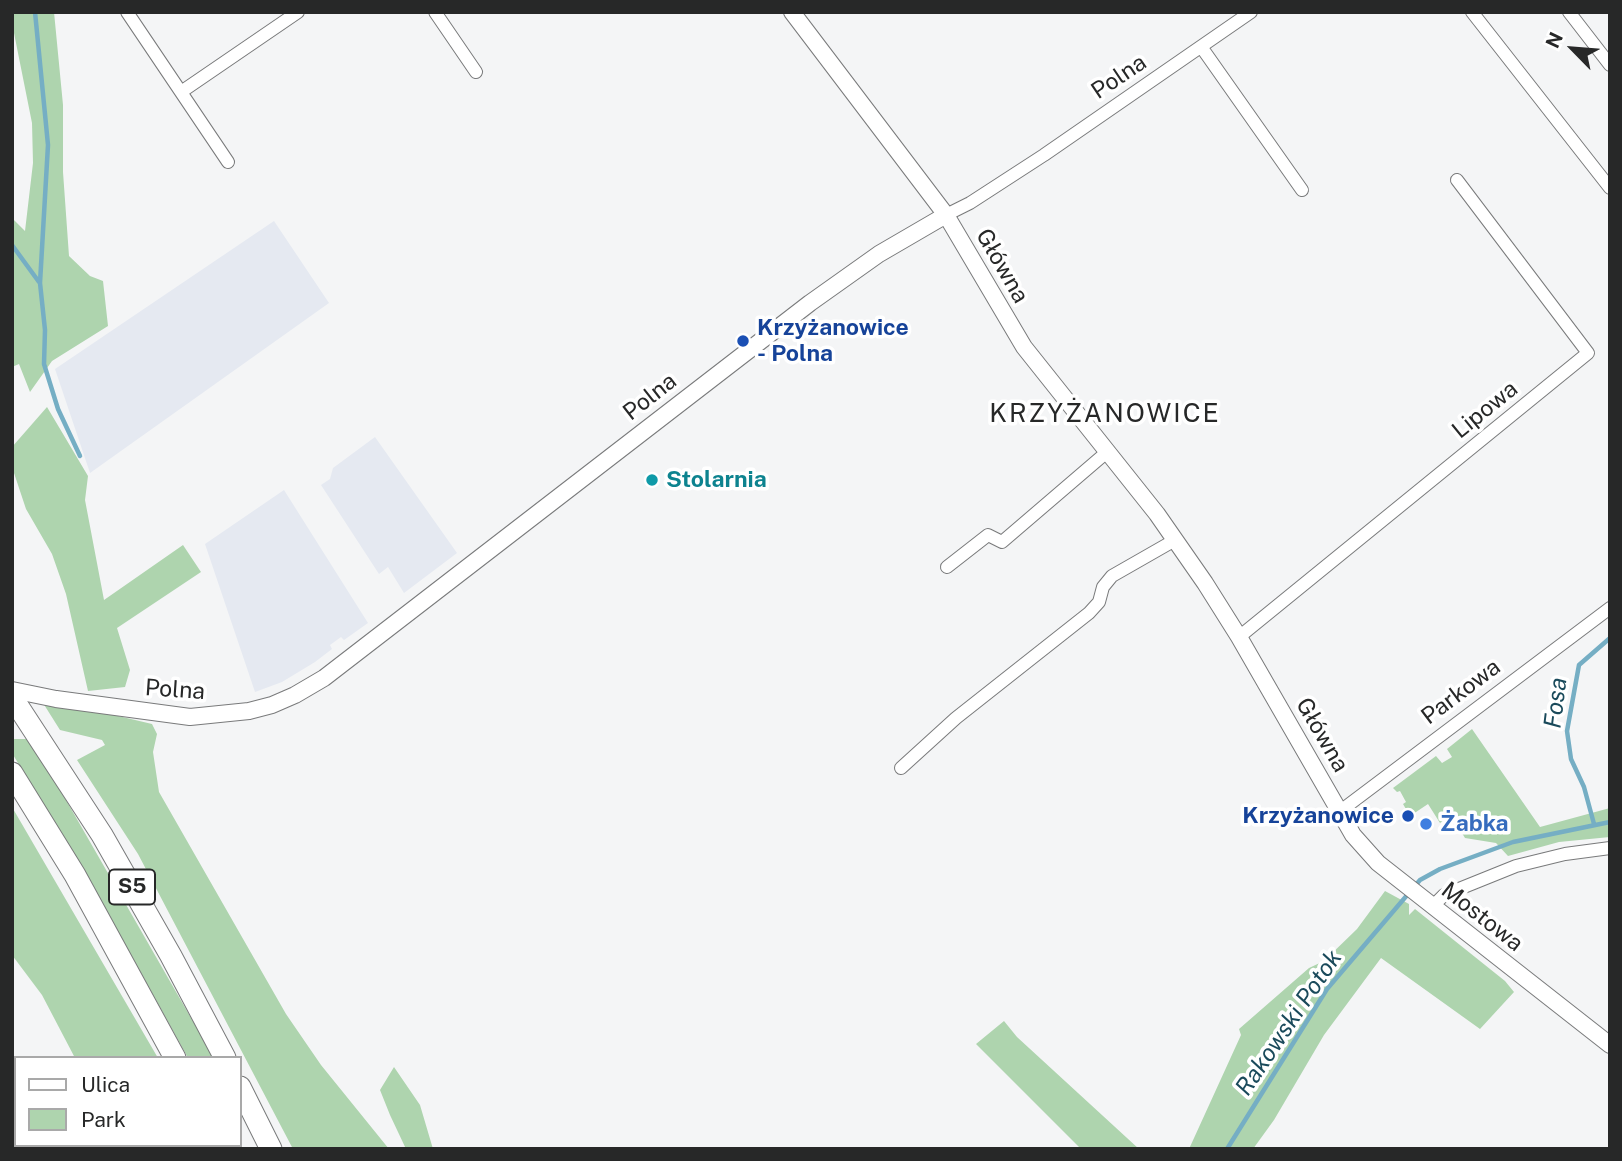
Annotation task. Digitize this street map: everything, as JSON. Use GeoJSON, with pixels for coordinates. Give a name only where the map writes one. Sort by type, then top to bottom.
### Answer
{"type":"FeatureCollection","features":[{"type":"Feature","properties":{"kind":"highway","name":"S5"},"geometry":{"type":"LineString","coordinates":[[12,697],[102,835],[224,1056]]}},
{"type":"Feature","properties":{"kind":"highway","name":"S5"},"geometry":{"type":"LineString","coordinates":[[12,773],[75,875],[174,1056]]}},
{"type":"Feature","properties":{"kind":"highway"},"geometry":{"type":"LineString","coordinates":[[242,1091],[271,1149]]}},
{"type":"Feature","properties":{"kind":"street"},"geometry":{"type":"LineString","coordinates":[[127,12],[228,162]]}},
{"type":"Feature","properties":{"kind":"street"},"geometry":{"type":"LineString","coordinates":[[181,92],[298,12]]}},
{"type":"Feature","properties":{"kind":"street"},"geometry":{"type":"LineString","coordinates":[[435,12],[476,72]]}},
{"type":"Feature","properties":{"kind":"street","name":"Główna"},"geometry":{"type":"LineString","coordinates":[[792,12],[946,215],[1024,347],[1175,540],[1239,637],[1339,812]]}},
{"type":"Feature","properties":{"kind":"street","name":"Polna"},"geometry":{"type":"LineString","coordinates":[[12,690],[167,715],[225,715],[272,705],[324,678],[810,303],[879,254],[970,203],[1024,168],[1251,12]]}},
{"type":"Feature","properties":{"kind":"street"},"geometry":{"type":"LineString","coordinates":[[1472,12],[1610,188]]}},
{"type":"Feature","properties":{"kind":"street"},"geometry":{"type":"LineString","coordinates":[[1569,12],[1610,65]]}},
{"type":"Feature","properties":{"kind":"street"},"geometry":{"type":"LineString","coordinates":[[1202,48],[1303,190]]}},
{"type":"Feature","properties":{"kind":"street","name":"Lipowa"},"geometry":{"type":"LineString","coordinates":[[1239,637],[1588,353],[1457,180]]}},
{"type":"Feature","properties":{"kind":"street"},"geometry":{"type":"LineString","coordinates":[[947,567],[988,536],[1002,542],[1107,452]]}},
{"type":"Feature","properties":{"kind":"street"},"geometry":{"type":"LineString","coordinates":[[901,768],[956,718],[1089,613],[1099,602],[1104,587],[1112,576],[1175,540]]}},
{"type":"Feature","properties":{"kind":"street","name":"Parkowa"},"geometry":{"type":"LineString","coordinates":[[1339,812],[1610,608]]}},
{"type":"Feature","properties":{"kind":"street","name":"Mostowa"},"geometry":{"type":"LineString","coordinates":[[1339,812],[1368,853],[1394,876],[1610,1045]]}},
{"type":"Feature","properties":{"kind":"street"},"geometry":{"type":"LineString","coordinates":[[1426,902],[1516,866],[1565,853],[1610,848]]}},
{"type":"Feature","properties":{"kind":"shaded area"},"geometry":{"type":"Polygon","coordinates":[[[274,221],[329,303],[90,473],[55,369],[274,221]]]}},
{"type":"Feature","properties":{"kind":"shaded area"},"geometry":{"type":"Polygon","coordinates":[[[375,437],[457,553],[404,593],[388,567],[379,574],[321,485],[330,479],[333,468],[375,437]]]}},
{"type":"Feature","properties":{"kind":"shaded area"},"geometry":{"type":"Polygon","coordinates":[[[284,490],[368,623],[344,640],[341,637],[330,645],[332,649],[315,662],[282,682],[255,692],[205,544],[284,490]]]}},
{"type":"Feature","properties":{"kind":"green space"},"geometry":{"type":"Polygon","coordinates":[[[13,12],[54,12],[63,105],[63,172],[69,256],[90,276],[103,281],[108,326],[52,361],[30,392],[19,364],[12,367],[12,218],[25,231],[33,163],[32,123],[13,28],[13,12]]]}},
{"type":"Feature","properties":{"kind":"green space"},"geometry":{"type":"Polygon","coordinates":[[[47,407],[88,476],[85,500],[104,600],[183,545],[201,572],[117,628],[130,670],[125,687],[88,691],[66,594],[52,554],[26,509],[12,467],[12,447],[47,407]]]}},
{"type":"Feature","properties":{"kind":"green space"},"geometry":{"type":"Polygon","coordinates":[[[43,703],[97,711],[152,724],[157,734],[153,752],[159,792],[286,1014],[321,1065],[389,1149],[293,1149],[138,854],[77,760],[105,745],[102,740],[60,730],[43,703]]]}},
{"type":"Feature","properties":{"kind":"green space"},"geometry":{"type":"Polygon","coordinates":[[[1472,729],[1540,827],[1610,808],[1610,837],[1559,842],[1508,856],[1496,843],[1465,838],[1451,815],[1440,823],[1428,804],[1410,816],[1400,791],[1397,792],[1393,788],[1436,756],[1442,763],[1452,757],[1447,749],[1472,729]]]}},
{"type":"Feature","properties":{"kind":"green space"},"geometry":{"type":"Polygon","coordinates":[[[12,739],[31,739],[213,1056],[187,1056],[115,926],[12,753],[12,739]]]}},
{"type":"Feature","properties":{"kind":"green space"},"geometry":{"type":"Polygon","coordinates":[[[12,807],[157,1056],[74,1056],[42,995],[12,955],[12,807]]]}},
{"type":"Feature","properties":{"kind":"green space"},"geometry":{"type":"Polygon","coordinates":[[[1385,891],[1409,904],[1409,915],[1415,909],[1505,981],[1514,992],[1480,1029],[1381,958],[1324,1035],[1274,1120],[1253,1149],[1189,1149],[1241,1035],[1239,1029],[1309,968],[1324,961],[1357,929],[1385,891]]]}},
{"type":"Feature","properties":{"kind":"green space"},"geometry":{"type":"Polygon","coordinates":[[[1004,1021],[1017,1037],[1139,1149],[1081,1149],[976,1044],[1004,1021]]]}},
{"type":"Feature","properties":{"kind":"green space"},"geometry":{"type":"Polygon","coordinates":[[[394,1067],[420,1105],[433,1149],[406,1149],[380,1090],[394,1067]]]}},
{"type":"Feature","properties":{"kind":"waterway"},"geometry":{"type":"LineString","coordinates":[[35,12],[48,145],[40,283],[45,330],[44,364],[58,409],[80,456]]}},
{"type":"Feature","properties":{"kind":"waterway"},"geometry":{"type":"LineString","coordinates":[[12,245],[39,282]]}},
{"type":"Feature","properties":{"kind":"waterway","name":"Fosa"},"geometry":{"type":"LineString","coordinates":[[1594,824],[1584,787],[1571,759],[1567,731],[1579,665],[1610,638]]}},
{"type":"Feature","properties":{"kind":"waterway","name":"Rakowski Potok"},"geometry":{"type":"LineString","coordinates":[[1227,1149],[1327,989],[1420,880],[1440,869],[1513,842],[1610,822]]}},
{"type":"Feature","properties":{"kind":"place","name":"Krzyżanowice - Polna"},"geometry":{"type":"Point","coordinates":[743,341]}},
{"type":"Feature","properties":{"kind":"place","name":"Stolarnia"},"geometry":{"type":"Point","coordinates":[652,480]}},
{"type":"Feature","properties":{"kind":"place","name":"Krzyżanowice"},"geometry":{"type":"Point","coordinates":[1408,816]}},
{"type":"Feature","properties":{"kind":"place","name":"Żabka"},"geometry":{"type":"Point","coordinates":[1426,824]}},
{"type":"Feature","properties":{"kind":"district","name":"KRZYŻANOWICE"},"geometry":{"type":"Point","coordinates":[1105,414]}}]}
